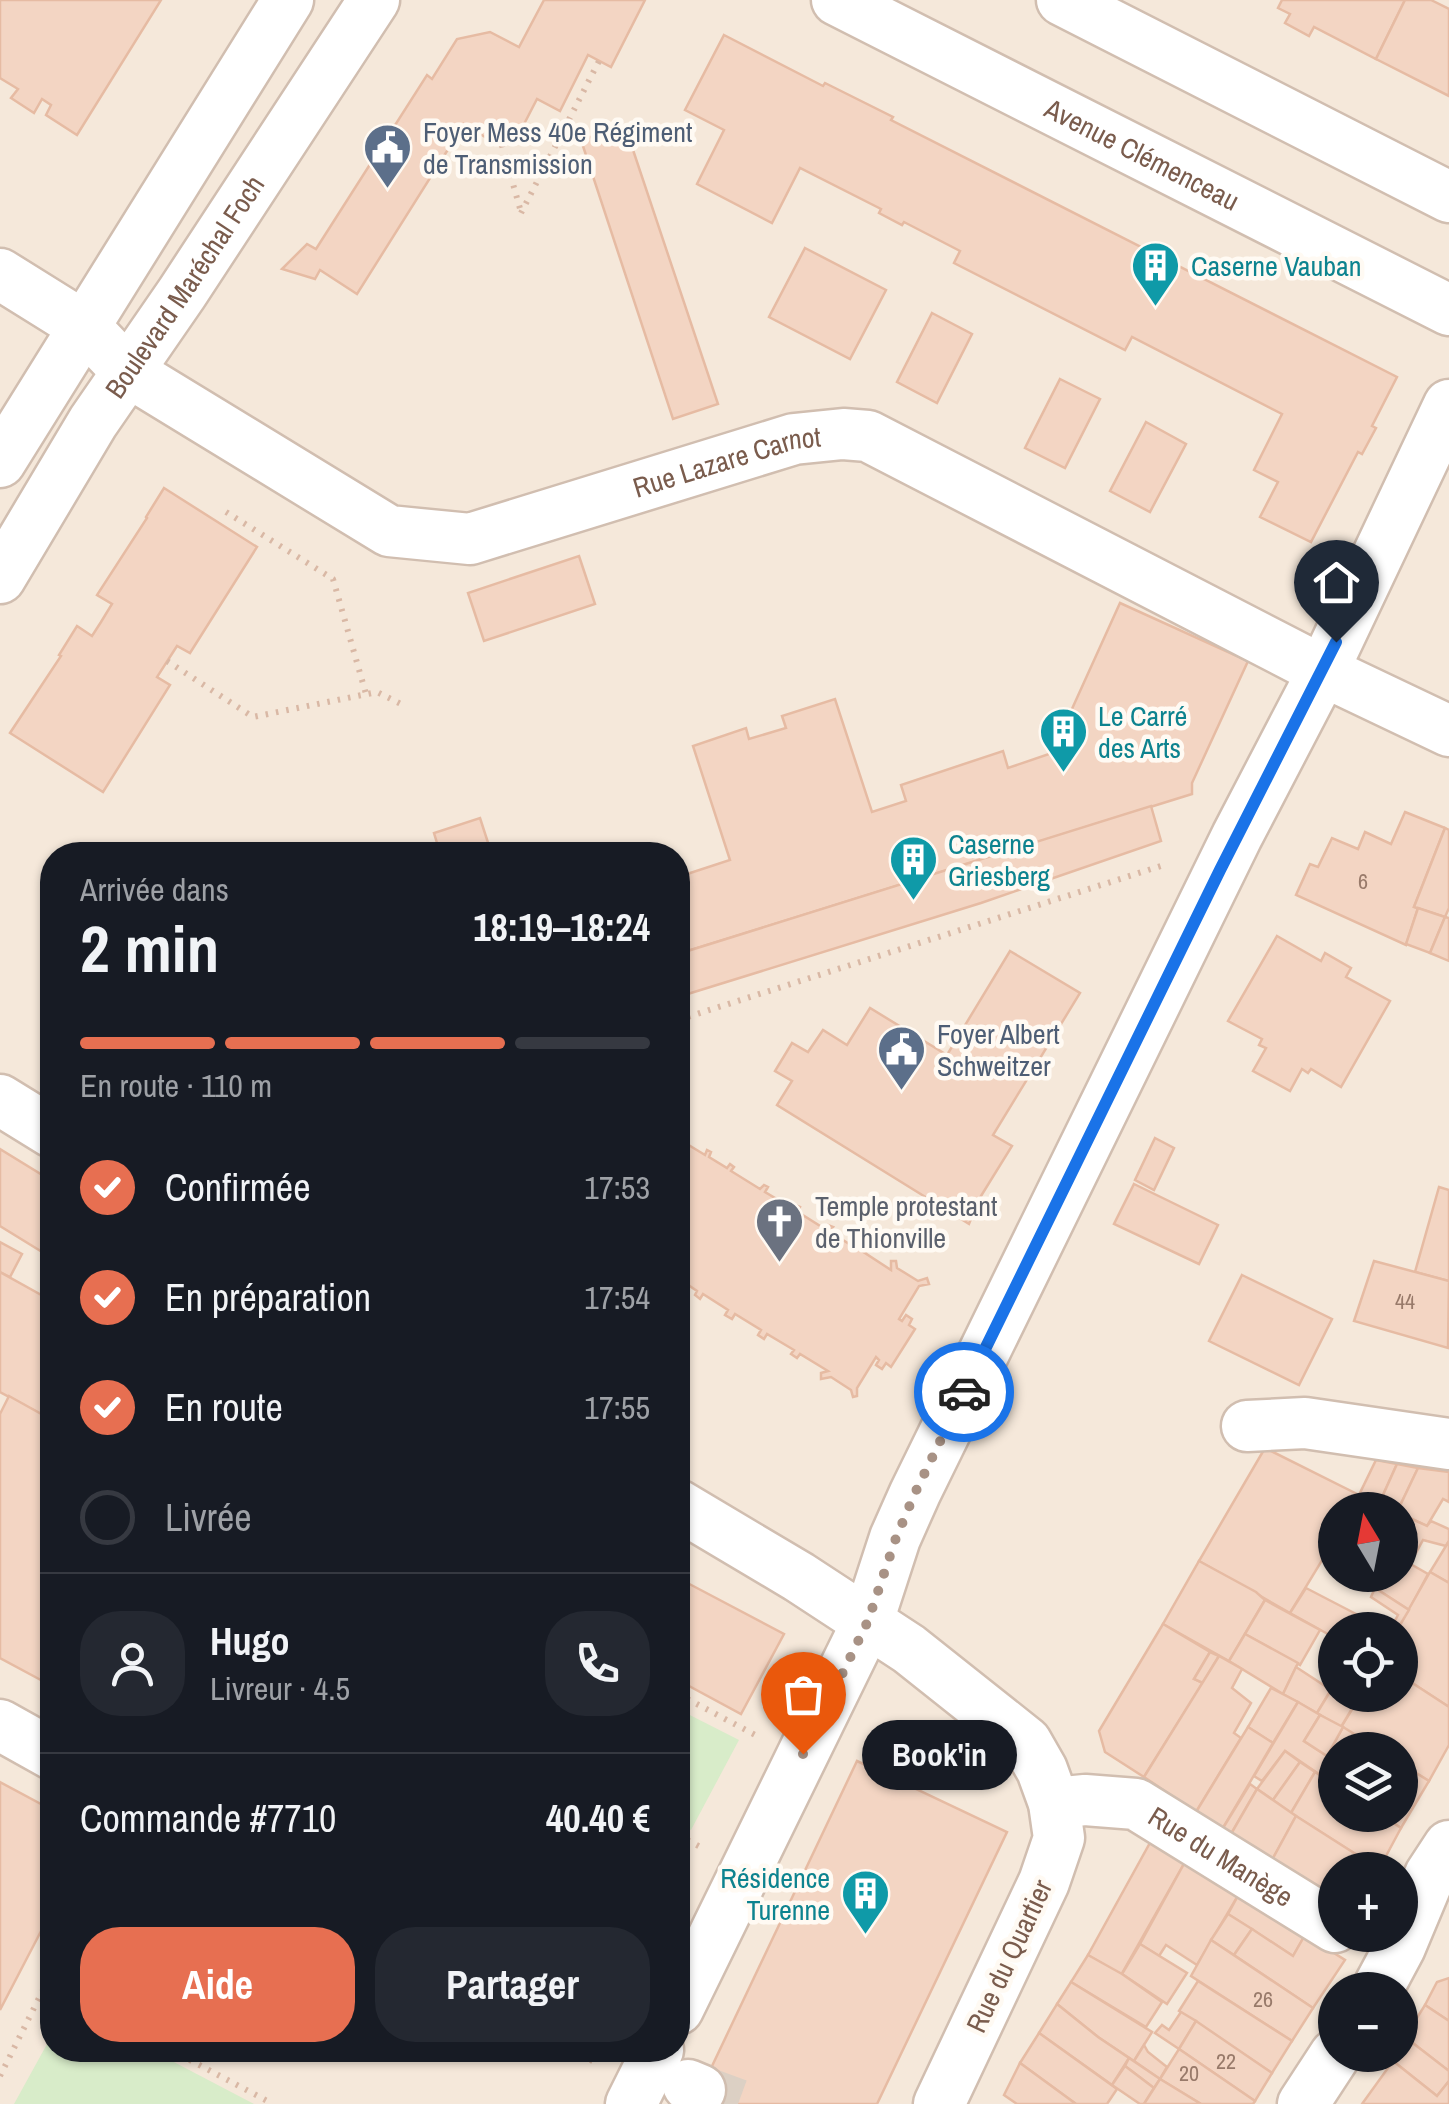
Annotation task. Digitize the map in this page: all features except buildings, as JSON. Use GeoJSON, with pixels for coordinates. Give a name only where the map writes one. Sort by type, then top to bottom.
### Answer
{"type":"FeatureCollection","features":[{"type":"Feature","properties":{"kind":"street"},"geometry":{"type":"LineString","coordinates":[[0,462],[288,0]]}},
{"type":"Feature","properties":{"kind":"street","name":"Boulevard Maréchal Foch"},"geometry":{"type":"LineString","coordinates":[[0,578],[93,422],[374,0]]}},
{"type":"Feature","properties":{"kind":"street","name":"Avenue Clémenceau"},"geometry":{"type":"LineString","coordinates":[[836,0],[1449,310]]}},
{"type":"Feature","properties":{"kind":"street"},"geometry":{"type":"LineString","coordinates":[[1062,0],[1449,197]]}},
{"type":"Feature","properties":{"kind":"street","name":"Rue Lazare Carnot"},"geometry":{"type":"LineString","coordinates":[[0,274],[84,327],[127,371],[389,531],[470,539],[794,438],[868,436],[1322,671],[1449,731]]}},
{"type":"Feature","properties":{"kind":"street"},"geometry":{"type":"LineString","coordinates":[[690,1985],[868,1621],[915,1493],[1322,671],[1449,405]]}},
{"type":"Feature","properties":{"kind":"street"},"geometry":{"type":"LineString","coordinates":[[0,1100],[40,1125]]}},
{"type":"Feature","properties":{"kind":"street"},"geometry":{"type":"LineString","coordinates":[[1248,1426],[1305,1423],[1449,1444]]}},
{"type":"Feature","properties":{"kind":"street"},"geometry":{"type":"LineString","coordinates":[[690,1513],[868,1621],[1026,1742],[1054,1803]]}},
{"type":"Feature","properties":{"kind":"street"},"geometry":{"type":"LineString","coordinates":[[0,1725],[40,1747]]}},
{"type":"Feature","properties":{"kind":"street","name":"Rue du Manège"},"geometry":{"type":"LineString","coordinates":[[1054,1803],[1085,1800],[1136,1804],[1318,1916]]}},
{"type":"Feature","properties":{"kind":"street","name":"Rue du Quartier"},"geometry":{"type":"LineString","coordinates":[[939,2104],[1044,1882],[1060,1838],[1054,1803]]}},
{"type":"Feature","properties":{"kind":"street"},"geometry":{"type":"LineString","coordinates":[[1418,1915],[1442,1873]]}},
{"type":"Feature","properties":{"kind":"street"},"geometry":{"type":"LineString","coordinates":[[1303,2104],[1324,2072]]}},
{"type":"Feature","properties":{"kind":"path"},"geometry":{"type":"LineString","coordinates":[[499,135],[521,214],[599,61]]}},
{"type":"Feature","properties":{"kind":"path"},"geometry":{"type":"LineString","coordinates":[[226,512],[334,578],[366,694]]}},
{"type":"Feature","properties":{"kind":"path"},"geometry":{"type":"LineString","coordinates":[[167,661],[253,718],[376,692],[405,706]]}},
{"type":"Feature","properties":{"kind":"path"},"geometry":{"type":"LineString","coordinates":[[690,1016],[1156,867],[1237,836]]}},
{"type":"Feature","properties":{"kind":"path"},"geometry":{"type":"LineString","coordinates":[[690,1700],[760,1738]]}},
{"type":"Feature","properties":{"kind":"path"},"geometry":{"type":"LineString","coordinates":[[690,1842],[705,1850]]}},
{"type":"Feature","properties":{"kind":"path"},"geometry":{"type":"LineString","coordinates":[[0,2076],[40,2003]]}},
{"type":"Feature","properties":{"kind":"path"},"geometry":{"type":"LineString","coordinates":[[194,2062],[273,2104]]}},
{"type":"Feature","properties":{"kind":"path"},"geometry":{"type":"LineString","coordinates":[[615,2062],[651,2072]]}},
{"type":"Feature","properties":{"kind":"shaded area"},"geometry":{"type":"Polygon","coordinates":[[[0,0],[1449,0],[1449,2104],[0,2104],[0,0]]]}},
{"type":"Feature","properties":{"kind":"green space"},"geometry":{"type":"Polygon","coordinates":[[[690,1715],[739,1740],[690,1829],[690,1715]]]}},
{"type":"Feature","properties":{"kind":"green space"},"geometry":{"type":"Polygon","coordinates":[[[40,2057],[40,2062],[174,2062],[254,2104],[14,2104],[40,2057]]]}},
{"type":"Feature","properties":{"kind":"tunnel"},"geometry":{"type":"LineString","coordinates":[[700,2090],[738,2104]]}},
{"type":"Feature","properties":{"kind":"way so far"},"geometry":{"type":"LineString","coordinates":[[803,1754],[868,1621],[896,1538],[964,1392]]}},
{"type":"Feature","properties":{"kind":"place","name":"Foyer Mess 40e Régiment de Transmission"},"geometry":{"type":"Point","coordinates":[388,190]}},
{"type":"Feature","properties":{"kind":"place","name":"Caserne Vauban"},"geometry":{"type":"Point","coordinates":[1156,308]}},
{"type":"Feature","properties":{"kind":"place","name":"Le Carré des Arts"},"geometry":{"type":"Point","coordinates":[1063,774]}},
{"type":"Feature","properties":{"kind":"place","name":"Caserne Griesberg"},"geometry":{"type":"Point","coordinates":[913,902]}},
{"type":"Feature","properties":{"kind":"place","name":"Foyer Albert Schweitzer"},"geometry":{"type":"Point","coordinates":[902,1092]}},
{"type":"Feature","properties":{"kind":"place","name":"Temple protestant de Thionville"},"geometry":{"type":"Point","coordinates":[780,1264]}},
{"type":"Feature","properties":{"kind":"place","name":"Book'in"},"geometry":{"type":"Point","coordinates":[803,1754]}},
{"type":"Feature","properties":{"kind":"place","name":"Résidence Turenne"},"geometry":{"type":"Point","coordinates":[865,1936]}},
{"type":"Feature","properties":{"kind":"route"},"geometry":{"type":"LineString","coordinates":[[964,1392],[1336,642]]}}]}
